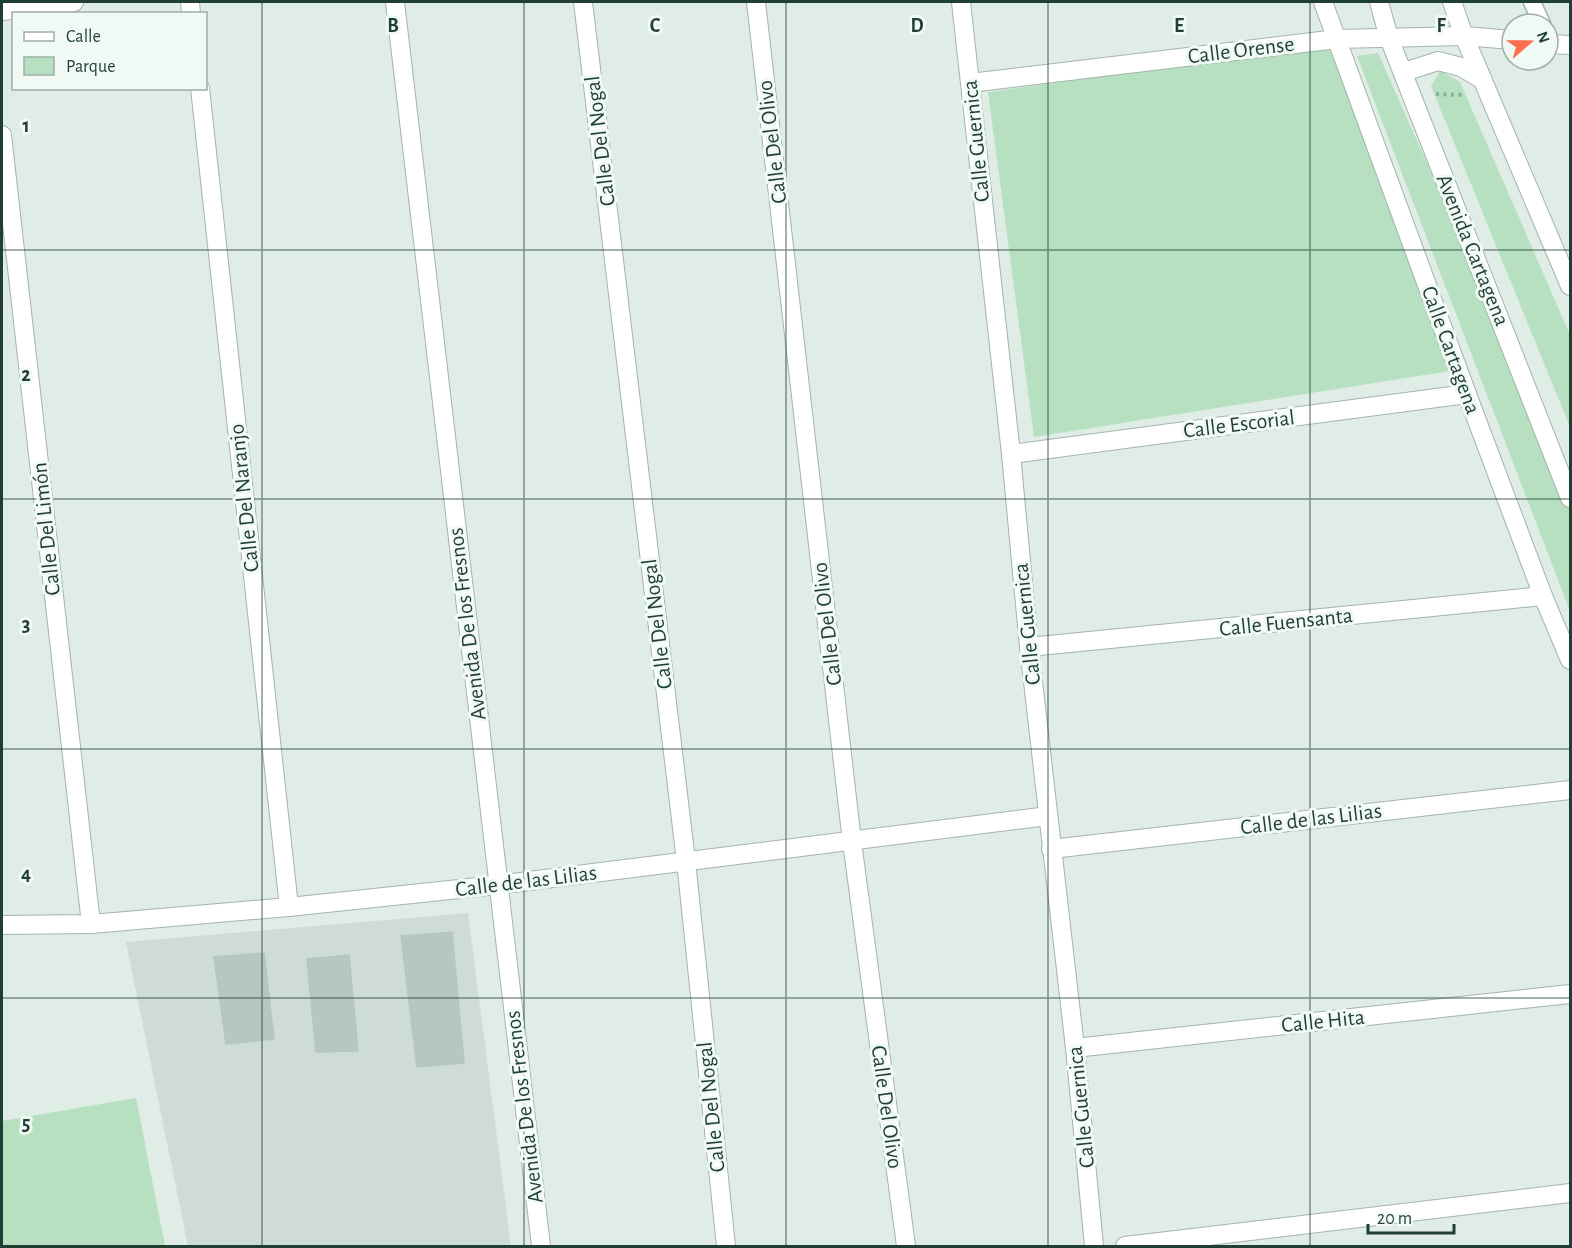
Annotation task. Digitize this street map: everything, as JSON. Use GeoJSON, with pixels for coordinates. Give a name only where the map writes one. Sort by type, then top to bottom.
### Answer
{"type":"FeatureCollection","features":[{"type":"Feature","properties":{"kind":"street"},"geometry":{"type":"LineString","coordinates":[[2,11],[74,2]]}},
{"type":"Feature","properties":{"kind":"street","name":"Avenida De los Fresnos"},"geometry":{"type":"LineString","coordinates":[[395,2],[541,1246]]}},
{"type":"Feature","properties":{"kind":"street","name":"Calle Del Nogal"},"geometry":{"type":"LineString","coordinates":[[584,2],[686,861],[726,1246]]}},
{"type":"Feature","properties":{"kind":"street","name":"Calle Del Olivo"},"geometry":{"type":"LineString","coordinates":[[756,2],[852,842],[906,1246]]}},
{"type":"Feature","properties":{"kind":"street","name":"Calle Guernica"},"geometry":{"type":"LineString","coordinates":[[961,2],[1011,454],[1051,849],[1075,1048],[1094,1246]]}},
{"type":"Feature","properties":{"kind":"street"},"geometry":{"type":"LineString","coordinates":[[1323,2],[1337,39]]}},
{"type":"Feature","properties":{"kind":"street","name":"Avenida Cartagena"},"geometry":{"type":"LineString","coordinates":[[1380,2],[1389,38],[1570,498]]}},
{"type":"Feature","properties":{"kind":"street"},"geometry":{"type":"LineString","coordinates":[[1452,2],[1464,36],[1570,286]]}},
{"type":"Feature","properties":{"kind":"street","name":"Calle Orense"},"geometry":{"type":"LineString","coordinates":[[970,83],[1337,39],[1464,36],[1500,39]]}},
{"type":"Feature","properties":{"kind":"street","name":"Calle Cartagena"},"geometry":{"type":"LineString","coordinates":[[1337,39],[1467,394],[1543,596],[1570,660]]}},
{"type":"Feature","properties":{"kind":"street"},"geometry":{"type":"LineString","coordinates":[[1404,72],[1438,61],[1461,67],[1483,80]]}},
{"type":"Feature","properties":{"kind":"street","name":"Calle Del Naranjo"},"geometry":{"type":"LineString","coordinates":[[200,90],[289,907]]}},
{"type":"Feature","properties":{"kind":"street","name":"Calle Del Limón"},"geometry":{"type":"LineString","coordinates":[[2,135],[91,924]]}},
{"type":"Feature","properties":{"kind":"street","name":"Calle Escorial"},"geometry":{"type":"LineString","coordinates":[[1011,454],[1467,394]]}},
{"type":"Feature","properties":{"kind":"street","name":"Calle Fuensanta"},"geometry":{"type":"LineString","coordinates":[[1029,647],[1543,596]]}},
{"type":"Feature","properties":{"kind":"street","name":"Calle de las Lilias"},"geometry":{"type":"LineString","coordinates":[[1051,849],[1570,790]]}},
{"type":"Feature","properties":{"kind":"street","name":"Calle de las Lilias"},"geometry":{"type":"LineString","coordinates":[[2,925],[91,924],[289,907],[497,885],[1048,816]]}},
{"type":"Feature","properties":{"kind":"street","name":"Calle Hita"},"geometry":{"type":"LineString","coordinates":[[1075,1048],[1570,994]]}},
{"type":"Feature","properties":{"kind":"street"},"geometry":{"type":"LineString","coordinates":[[1125,1246],[1570,1193]]}},
{"type":"Feature","properties":{"kind":"shaded area"},"geometry":{"type":"Polygon","coordinates":[[[468,913],[511,1246],[188,1246],[126,942],[468,913]]]}},
{"type":"Feature","properties":{"kind":"green space"},"geometry":{"type":"Polygon","coordinates":[[[1333,45],[1450,371],[1034,437],[988,92],[1333,45]]]}},
{"type":"Feature","properties":{"kind":"green space"},"geometry":{"type":"Polygon","coordinates":[[[1378,53],[1466,251],[1570,498],[1570,611],[1357,56],[1378,53]]]}},
{"type":"Feature","properties":{"kind":"green space"},"geometry":{"type":"Polygon","coordinates":[[[1440,71],[1460,82],[1570,335],[1570,427],[1431,86],[1440,71]]]}},
{"type":"Feature","properties":{"kind":"green space"},"geometry":{"type":"Polygon","coordinates":[[[136,1098],[165,1246],[2,1246],[2,1121],[136,1098]]]}},
{"type":"Feature","properties":{"kind":"building"},"geometry":{"type":"Polygon","coordinates":[[[452,932],[464,1063],[417,1067],[401,936],[452,932]]]}},
{"type":"Feature","properties":{"kind":"building"},"geometry":{"type":"Polygon","coordinates":[[[264,953],[274,1039],[226,1044],[214,957],[264,953]]]}},
{"type":"Feature","properties":{"kind":"building"},"geometry":{"type":"Polygon","coordinates":[[[349,955],[358,1051],[316,1052],[307,959],[349,955]]]}}]}
